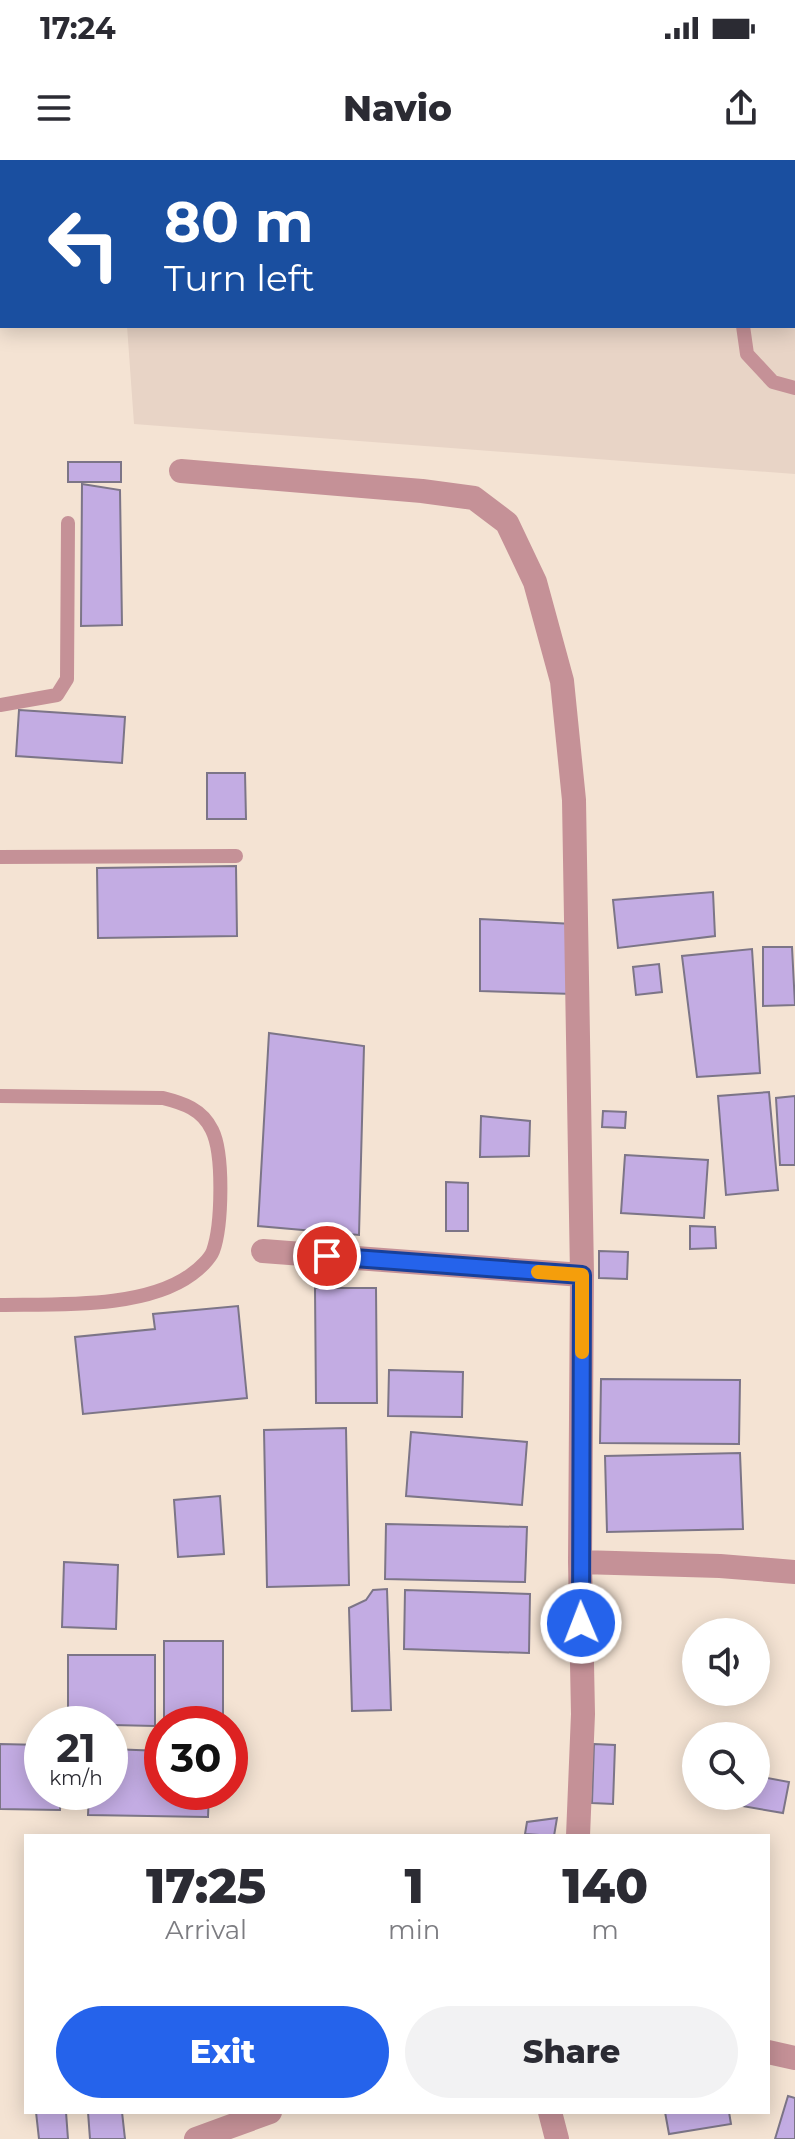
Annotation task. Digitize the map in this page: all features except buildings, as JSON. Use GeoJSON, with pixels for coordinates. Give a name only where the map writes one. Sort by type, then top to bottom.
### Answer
{"type":"FeatureCollection","features":[{"type":"Feature","properties":{"kind":"street"},"geometry":{"type":"LineString","coordinates":[[181,471],[474,498],[507,523],[535,582],[562,681],[574,800],[582,1275],[580,1562],[583,1714],[578,1834]]}},
{"type":"Feature","properties":{"kind":"street"},"geometry":{"type":"LineString","coordinates":[[263,1251],[582,1275]]}},
{"type":"Feature","properties":{"kind":"street"},"geometry":{"type":"LineString","coordinates":[[580,1562],[720,1566],[795,1572]]}},
{"type":"Feature","properties":{"kind":"street"},"geometry":{"type":"LineString","coordinates":[[770,2052],[795,2058]]}},
{"type":"Feature","properties":{"kind":"street"},"geometry":{"type":"LineString","coordinates":[[196,2139],[265,2114]]}},
{"type":"Feature","properties":{"kind":"street"},"geometry":{"type":"LineString","coordinates":[[551,2114],[557,2139]]}},
{"type":"Feature","properties":{"kind":"lane"},"geometry":{"type":"LineString","coordinates":[[743,328],[747,354],[773,382],[795,388]]}},
{"type":"Feature","properties":{"kind":"lane"},"geometry":{"type":"LineString","coordinates":[[0,705],[57,695],[67,679],[68,523]]}},
{"type":"Feature","properties":{"kind":"lane"},"geometry":{"type":"LineString","coordinates":[[0,857],[236,856]]}},
{"type":"Feature","properties":{"kind":"lane"},"geometry":{"type":"LineString","coordinates":[[0,1096],[163,1098],[184,1103],[199,1112],[212,1129],[222,1161],[213,1253],[194,1273],[171,1286],[138,1296],[82,1303],[0,1305]]}},
{"type":"Feature","properties":{"kind":"shaded area"},"geometry":{"type":"Polygon","coordinates":[[[127,328],[795,328],[795,474],[134,424],[127,328]]]}},
{"type":"Feature","properties":{"kind":"slow traffic"},"geometry":{"type":"LineString","coordinates":[[538,1272],[582,1275],[582,1352]]}},
{"type":"Feature","properties":{"kind":"route"},"geometry":{"type":"LineString","coordinates":[[327,1256],[582,1275],[581,1623]]}}]}
